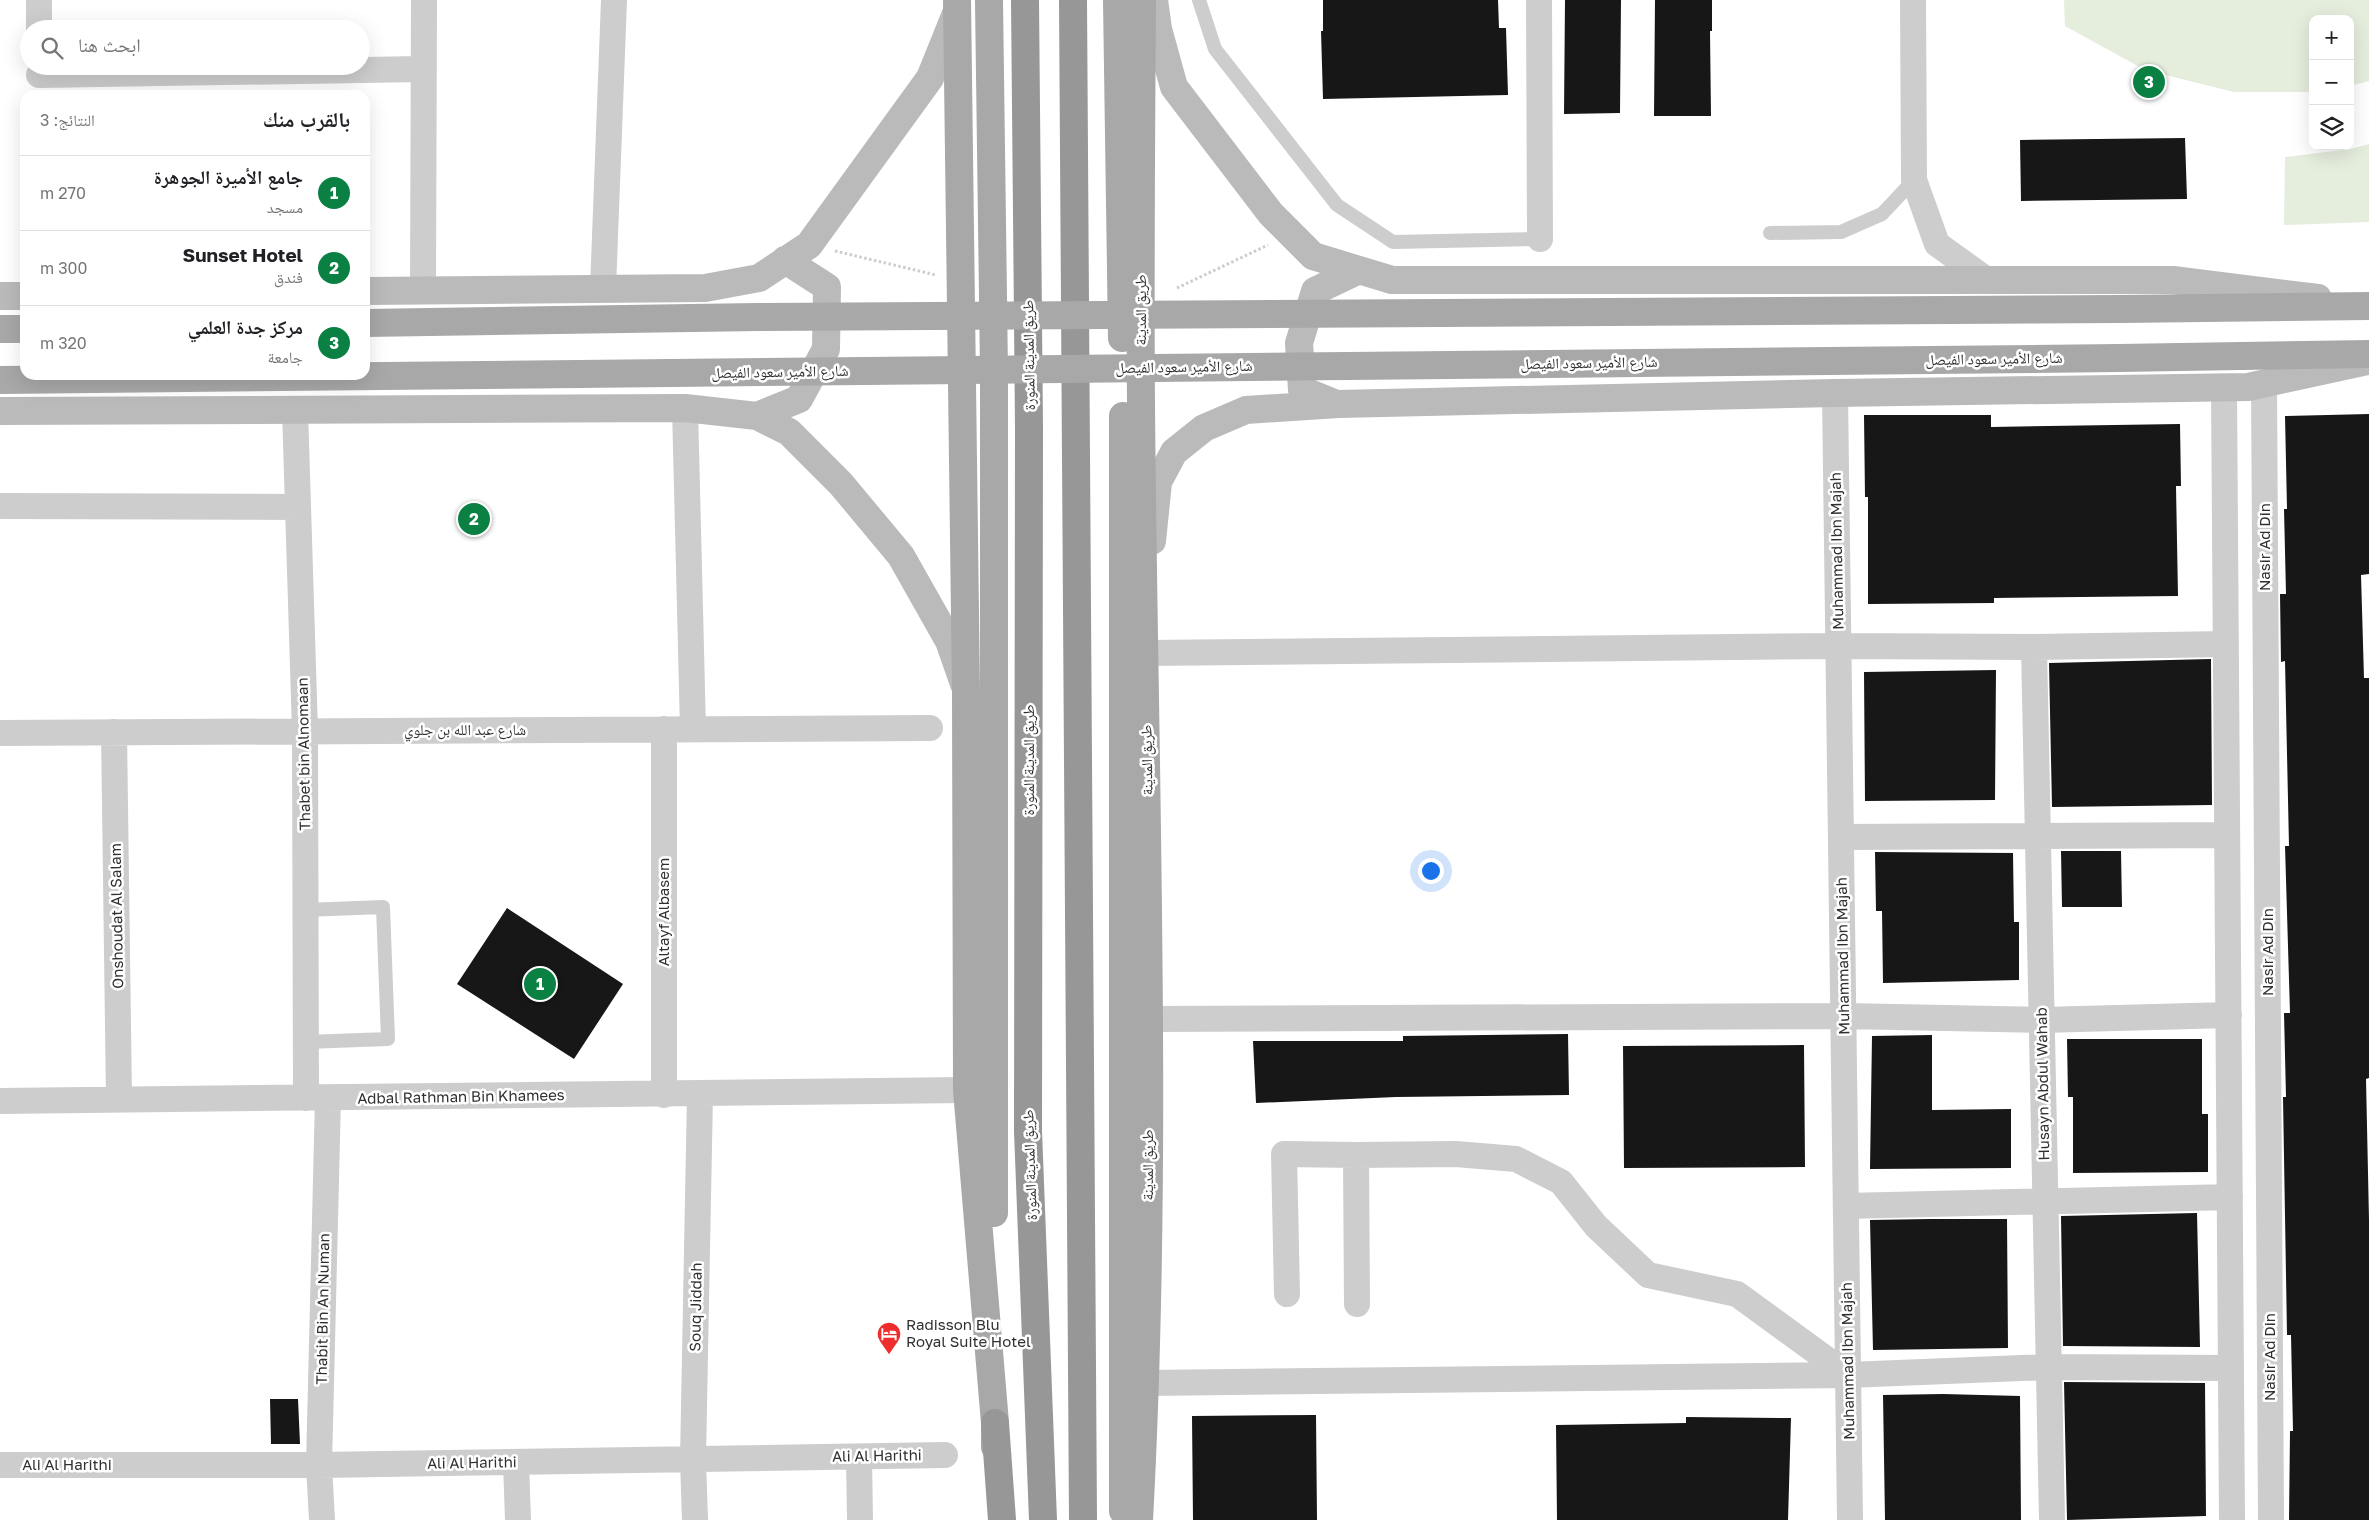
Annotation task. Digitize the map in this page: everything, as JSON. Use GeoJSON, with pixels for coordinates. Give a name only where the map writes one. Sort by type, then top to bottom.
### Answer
{"type":"FeatureCollection","features":[{"type":"Feature","properties":{"kind":"highway","name":"طريق المدينة المنورة"},"geometry":{"type":"LineString","coordinates":[[1025,0],[1029,428],[1028,1131],[1043,1520]]}},
{"type":"Feature","properties":{"kind":"highway"},"geometry":{"type":"LineString","coordinates":[[1073,0],[1083,1520]]}},
{"type":"Feature","properties":{"kind":"highway"},"geometry":{"type":"LineString","coordinates":[[995,1423],[1002,1520]]}},
{"type":"Feature","properties":{"kind":"main road"},"geometry":{"type":"LineString","coordinates":[[990,0],[994,371],[993,1154],[995,1520]]}},
{"type":"Feature","properties":{"kind":"main road","name":"طريق المدينة"},"geometry":{"type":"LineString","coordinates":[[1117,0],[1123,368],[1123,1520]]}},
{"type":"Feature","properties":{"kind":"main road","name":"طريق المدينة"},"geometry":{"type":"LineString","coordinates":[[1139,1520],[1146,1383],[1149,1019],[1146,652],[1141,406],[1142,0]]}},
{"type":"Feature","properties":{"kind":"main road"},"geometry":{"type":"LineString","coordinates":[[957,6],[966,690],[967,1090],[995,1423]]}},
{"type":"Feature","properties":{"kind":"main road"},"geometry":{"type":"LineString","coordinates":[[370,323],[993,315],[2369,306]]}},
{"type":"Feature","properties":{"kind":"main road"},"geometry":{"type":"LineString","coordinates":[[0,329],[20,329]]}},
{"type":"Feature","properties":{"kind":"main road","name":"شارع الأمير سعود الفيصل"},"geometry":{"type":"LineString","coordinates":[[370,377],[2369,354]]}},
{"type":"Feature","properties":{"kind":"main road","name":"شارع الأمير سعود الفيصل"},"geometry":{"type":"LineString","coordinates":[[0,380],[20,380]]}},
{"type":"Feature","properties":{"kind":"street"},"geometry":{"type":"LineString","coordinates":[[39,0],[39,20]]}},
{"type":"Feature","properties":{"kind":"street"},"geometry":{"type":"LineString","coordinates":[[423,290],[424,0]]}},
{"type":"Feature","properties":{"kind":"street"},"geometry":{"type":"LineString","coordinates":[[604,289],[614,0]]}},
{"type":"Feature","properties":{"kind":"street"},"geometry":{"type":"LineString","coordinates":[[1154,0],[1158,29],[1174,87],[1271,214],[1313,256],[1392,280],[2173,280],[2369,306]]}},
{"type":"Feature","properties":{"kind":"street"},"geometry":{"type":"LineString","coordinates":[[1539,0],[1540,239]]}},
{"type":"Feature","properties":{"kind":"street"},"geometry":{"type":"LineString","coordinates":[[1912,0],[1914,180],[1937,244],[1987,280]]}},
{"type":"Feature","properties":{"kind":"street"},"geometry":{"type":"LineString","coordinates":[[370,291],[704,288],[759,278],[809,245],[930,78],[957,6]]}},
{"type":"Feature","properties":{"kind":"street"},"geometry":{"type":"LineString","coordinates":[[370,71],[424,70]]}},
{"type":"Feature","properties":{"kind":"street"},"geometry":{"type":"LineString","coordinates":[[39,79],[210,75]]}},
{"type":"Feature","properties":{"kind":"street"},"geometry":{"type":"LineString","coordinates":[[757,416],[799,399],[826,349],[827,287],[785,260]]}},
{"type":"Feature","properties":{"kind":"street"},"geometry":{"type":"LineString","coordinates":[[1338,404],[1302,390],[1299,342],[1315,290],[1359,270]]}},
{"type":"Feature","properties":{"kind":"street"},"geometry":{"type":"LineString","coordinates":[[0,296],[20,296]]}},
{"type":"Feature","properties":{"kind":"street"},"geometry":{"type":"LineString","coordinates":[[2226,644],[2034,647],[1839,646],[1146,652],[1153,528],[1158,482],[1174,452],[1204,428],[1246,410],[1338,404],[1835,393],[2248,387],[2369,360]]}},
{"type":"Feature","properties":{"kind":"street","name":"Nasir Ad Din"},"geometry":{"type":"LineString","coordinates":[[2264,383],[2272,1520]]}},
{"type":"Feature","properties":{"kind":"street"},"geometry":{"type":"LineString","coordinates":[[2224,387],[2232,1520]]}},
{"type":"Feature","properties":{"kind":"street","name":"Muhammad Ibn Majah"},"geometry":{"type":"LineString","coordinates":[[1835,393],[1850,1520]]}},
{"type":"Feature","properties":{"kind":"street"},"geometry":{"type":"LineString","coordinates":[[0,411],[685,408],[757,416],[789,432],[841,484],[901,556],[949,641],[966,690]]}},
{"type":"Feature","properties":{"kind":"street"},"geometry":{"type":"LineString","coordinates":[[685,408],[692,729]]}},
{"type":"Feature","properties":{"kind":"street","name":"Thabet bin Alnomaan"},"geometry":{"type":"LineString","coordinates":[[295,410],[305,731],[306,1042],[317,1098]]}},
{"type":"Feature","properties":{"kind":"street"},"geometry":{"type":"LineString","coordinates":[[0,506],[298,507]]}},
{"type":"Feature","properties":{"kind":"street","name":"Husayn Abdul Wahab"},"geometry":{"type":"LineString","coordinates":[[2034,647],[2052,1520]]}},
{"type":"Feature","properties":{"kind":"street","name":"شارع عبد الله بن جلوي"},"geometry":{"type":"LineString","coordinates":[[0,733],[930,728]]}},
{"type":"Feature","properties":{"kind":"street","name":"Altayf Albasem"},"geometry":{"type":"LineString","coordinates":[[664,729],[664,1095]]}},
{"type":"Feature","properties":{"kind":"street","name":"Onshoudat Al Salam"},"geometry":{"type":"LineString","coordinates":[[114,732],[119,1100]]}},
{"type":"Feature","properties":{"kind":"street"},"geometry":{"type":"LineString","coordinates":[[1842,837],[2227,835]]}},
{"type":"Feature","properties":{"kind":"street"},"geometry":{"type":"LineString","coordinates":[[1149,1019],[1844,1016],[2042,1020],[2229,1015]]}},
{"type":"Feature","properties":{"kind":"street","name":"Adbal Rathman Bin Khamees"},"geometry":{"type":"LineString","coordinates":[[0,1101],[664,1095],[967,1090]]}},
{"type":"Feature","properties":{"kind":"street","name":"Souq Jiddah"},"geometry":{"type":"LineString","coordinates":[[695,1520],[693,1459],[700,1094]]}},
{"type":"Feature","properties":{"kind":"street","name":"Thabit Bin An Numan"},"geometry":{"type":"LineString","coordinates":[[317,1098],[319,1465],[322,1520]]}},
{"type":"Feature","properties":{"kind":"street"},"geometry":{"type":"LineString","coordinates":[[1287,1294],[1284,1154],[1456,1154],[1516,1159],[1561,1182],[1596,1226],[1648,1275],[1737,1294],[1848,1375]]}},
{"type":"Feature","properties":{"kind":"street"},"geometry":{"type":"LineString","coordinates":[[1356,1155],[1357,1304]]}},
{"type":"Feature","properties":{"kind":"street"},"geometry":{"type":"LineString","coordinates":[[1846,1206],[2230,1197]]}},
{"type":"Feature","properties":{"kind":"street"},"geometry":{"type":"LineString","coordinates":[[1146,1383],[1848,1375],[2049,1367],[2231,1368]]}},
{"type":"Feature","properties":{"kind":"street","name":"Ali Al Harithi"},"geometry":{"type":"LineString","coordinates":[[0,1465],[319,1465],[945,1455]]}},
{"type":"Feature","properties":{"kind":"street"},"geometry":{"type":"LineString","coordinates":[[859,1457],[860,1520]]}},
{"type":"Feature","properties":{"kind":"street"},"geometry":{"type":"LineString","coordinates":[[516,1462],[518,1520]]}},
{"type":"Feature","properties":{"kind":"lane"},"geometry":{"type":"LineString","coordinates":[[1198,0],[1215,49],[1337,205],[1393,242],[1540,239]]}},
{"type":"Feature","properties":{"kind":"lane"},"geometry":{"type":"LineString","coordinates":[[1770,233],[1841,232],[1882,214],[1914,180]]}},
{"type":"Feature","properties":{"kind":"lane"},"geometry":{"type":"LineString","coordinates":[[305,910],[383,907],[388,1039],[306,1042]]}},
{"type":"Feature","properties":{"kind":"path"},"geometry":{"type":"LineString","coordinates":[[1175,289],[1291,234]]}},
{"type":"Feature","properties":{"kind":"path"},"geometry":{"type":"LineString","coordinates":[[809,245],[939,276]]}},
{"type":"Feature","properties":{"kind":"green space"},"geometry":{"type":"Polygon","coordinates":[[[2064,0],[2369,0],[2369,81],[2354,85],[2354,15],[2309,15],[2309,92],[2234,92],[2145,70],[2065,26],[2064,0]]]}},
{"type":"Feature","properties":{"kind":"green space"},"geometry":{"type":"Polygon","coordinates":[[[2369,144],[2369,222],[2284,225],[2285,157],[2354,150],[2354,148],[2369,144]]]}},
{"type":"Feature","properties":{"kind":"building"},"geometry":{"type":"Polygon","coordinates":[[[1323,0],[1498,0],[1499,28],[1506,28],[1508,95],[1323,99],[1321,31],[1323,31],[1323,0]]]}},
{"type":"Feature","properties":{"kind":"building"},"geometry":{"type":"Polygon","coordinates":[[[1565,0],[1621,0],[1620,113],[1564,114],[1565,0]]]}},
{"type":"Feature","properties":{"kind":"building"},"geometry":{"type":"Polygon","coordinates":[[[1655,0],[1712,0],[1712,31],[1710,31],[1711,116],[1654,116],[1655,0]]]}},
{"type":"Feature","properties":{"kind":"building"},"geometry":{"type":"Polygon","coordinates":[[[2185,138],[2187,199],[2021,201],[2020,140],[2185,138]]]}},
{"type":"Feature","properties":{"kind":"building"},"geometry":{"type":"Polygon","coordinates":[[[2369,414],[2369,574],[2361,575],[2364,678],[2369,678],[2369,1078],[2366,1079],[2369,1220],[2369,1520],[2289,1520],[2290,1431],[2293,1431],[2291,1335],[2287,1335],[2283,1097],[2286,1097],[2284,1013],[2290,1013],[2285,846],[2289,846],[2285,661],[2281,662],[2280,594],[2286,594],[2284,509],[2287,509],[2285,416],[2369,414]]]}},
{"type":"Feature","properties":{"kind":"building"},"geometry":{"type":"Polygon","coordinates":[[[1864,415],[1991,415],[1991,427],[2180,424],[2181,486],[2176,486],[2178,596],[1994,598],[1994,603],[1868,604],[1868,497],[1865,497],[1864,415]]]}},
{"type":"Feature","properties":{"kind":"building"},"geometry":{"type":"Polygon","coordinates":[[[2211,659],[2212,805],[2052,807],[2049,663],[2211,659]]]}},
{"type":"Feature","properties":{"kind":"building"},"geometry":{"type":"Polygon","coordinates":[[[1996,670],[1995,800],[1865,801],[1864,672],[1996,670]]]}},
{"type":"Feature","properties":{"kind":"building"},"geometry":{"type":"Polygon","coordinates":[[[2061,851],[2121,851],[2122,907],[2062,907],[2061,851]]]}},
{"type":"Feature","properties":{"kind":"building"},"geometry":{"type":"Polygon","coordinates":[[[1875,852],[2013,853],[2014,922],[2019,922],[2019,980],[1883,983],[1882,911],[1876,911],[1875,852]]]}},
{"type":"Feature","properties":{"kind":"building"},"geometry":{"type":"Polygon","coordinates":[[[507,908],[623,984],[574,1059],[457,984],[507,908]]]}},
{"type":"Feature","properties":{"kind":"building"},"geometry":{"type":"Polygon","coordinates":[[[1568,1034],[1569,1095],[1396,1097],[1256,1103],[1253,1041],[1403,1041],[1403,1036],[1568,1034]]]}},
{"type":"Feature","properties":{"kind":"building"},"geometry":{"type":"Polygon","coordinates":[[[1932,1035],[1932,1110],[2011,1109],[2011,1168],[1870,1169],[1872,1036],[1932,1035]]]}},
{"type":"Feature","properties":{"kind":"building"},"geometry":{"type":"Polygon","coordinates":[[[2067,1039],[2202,1039],[2202,1114],[2208,1114],[2208,1172],[2073,1173],[2073,1097],[2068,1097],[2067,1039]]]}},
{"type":"Feature","properties":{"kind":"building"},"geometry":{"type":"Polygon","coordinates":[[[1804,1045],[1805,1167],[1624,1168],[1623,1046],[1804,1045]]]}},
{"type":"Feature","properties":{"kind":"building"},"geometry":{"type":"Polygon","coordinates":[[[2197,1213],[2200,1347],[2063,1346],[2061,1216],[2197,1213]]]}},
{"type":"Feature","properties":{"kind":"building"},"geometry":{"type":"Polygon","coordinates":[[[2007,1219],[2008,1348],[1873,1350],[1870,1220],[2007,1219]]]}},
{"type":"Feature","properties":{"kind":"building"},"geometry":{"type":"Polygon","coordinates":[[[2064,1382],[2205,1383],[2206,1516],[2067,1520],[2064,1382]]]}},
{"type":"Feature","properties":{"kind":"building"},"geometry":{"type":"Polygon","coordinates":[[[1883,1395],[2020,1396],[2021,1520],[1885,1520],[1883,1395]]]}},
{"type":"Feature","properties":{"kind":"building"},"geometry":{"type":"Polygon","coordinates":[[[270,1399],[298,1399],[300,1444],[271,1444],[270,1399]]]}},
{"type":"Feature","properties":{"kind":"building"},"geometry":{"type":"Polygon","coordinates":[[[1316,1415],[1317,1520],[1193,1520],[1192,1416],[1316,1415]]]}},
{"type":"Feature","properties":{"kind":"building"},"geometry":{"type":"Polygon","coordinates":[[[1686,1417],[1791,1418],[1788,1520],[1557,1520],[1556,1425],[1686,1423],[1686,1417]]]}},
{"type":"Feature","properties":{"kind":"place","name":"مركز جدة العلمي"},"geometry":{"type":"Point","coordinates":[2149,82]}},
{"type":"Feature","properties":{"kind":"place","name":"Sunset Hotel"},"geometry":{"type":"Point","coordinates":[474,519]}},
{"type":"Feature","properties":{"kind":"place","name":"جامع الأميرة الجوهرة"},"geometry":{"type":"Point","coordinates":[540,984]}},
{"type":"Feature","properties":{"kind":"place","name":"Radisson Blu Royal Suite Hotel"},"geometry":{"type":"Point","coordinates":[889,1355]}}]}
